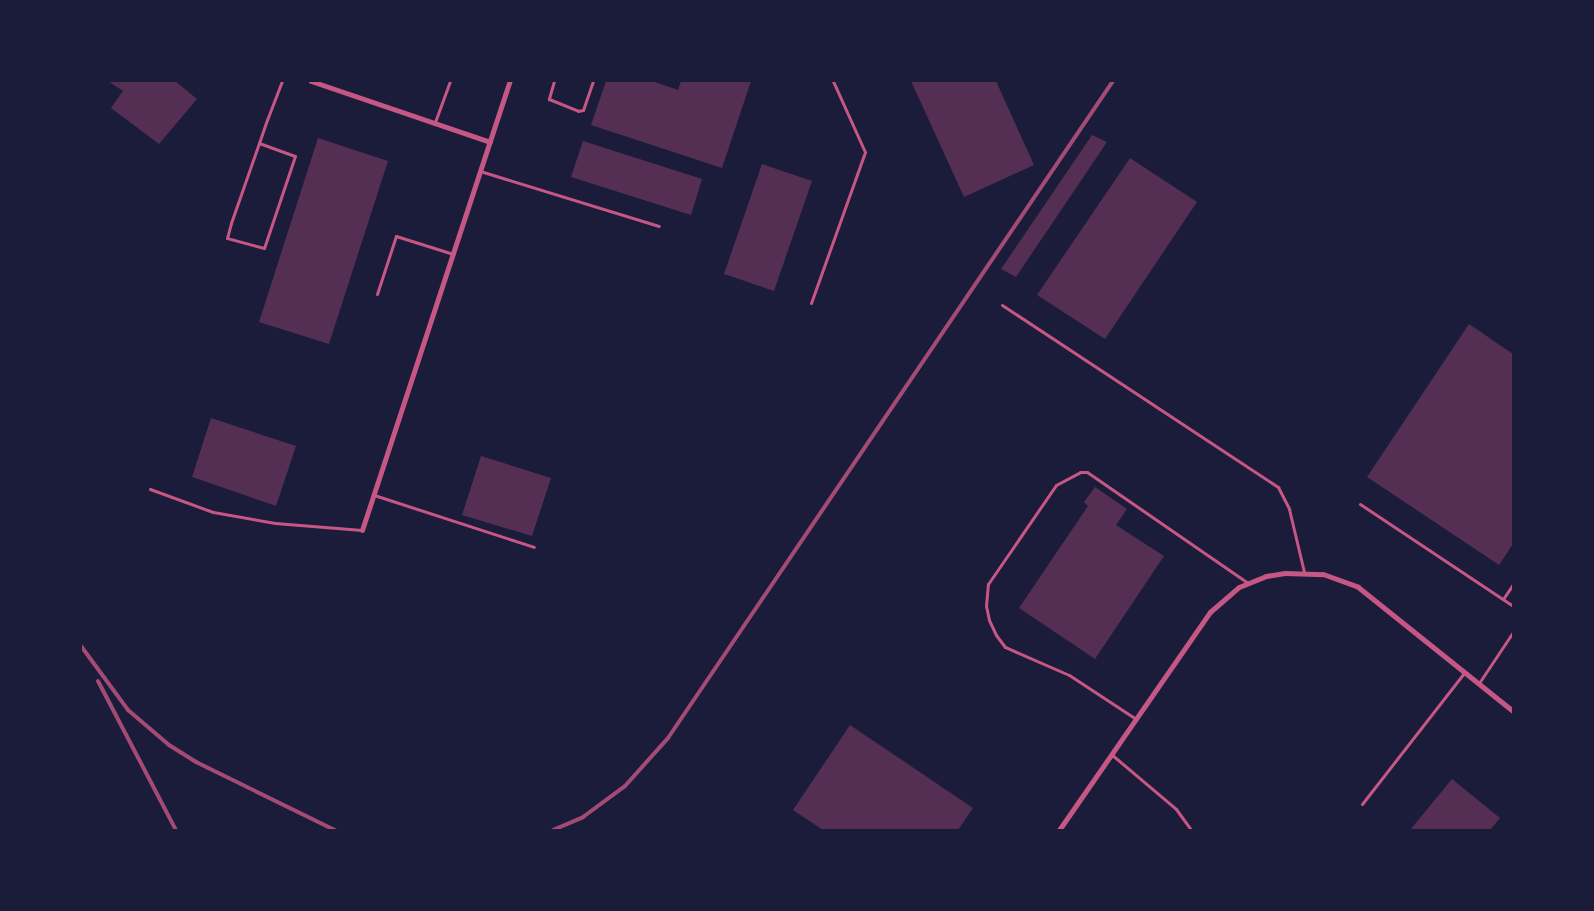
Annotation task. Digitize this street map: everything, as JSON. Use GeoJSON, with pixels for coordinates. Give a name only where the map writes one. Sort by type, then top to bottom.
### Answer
{"type":"FeatureCollection","features":[{"type":"Feature","properties":{"kind":"street"},"geometry":{"type":"LineString","coordinates":[[311,81],[490,142]]}},
{"type":"Feature","properties":{"kind":"street"},"geometry":{"type":"LineString","coordinates":[[362,530],[510,81]]}},
{"type":"Feature","properties":{"kind":"street"},"geometry":{"type":"LineString","coordinates":[[1059,830],[1210,612],[1224,598],[1248,583],[1275,575],[1304,572],[1341,579],[1358,587],[1513,711]]}},
{"type":"Feature","properties":{"kind":"lane"},"geometry":{"type":"LineString","coordinates":[[259,143],[295,156],[264,248],[227,238],[259,143],[282,81]]}},
{"type":"Feature","properties":{"kind":"lane"},"geometry":{"type":"LineString","coordinates":[[435,124],[450,81]]}},
{"type":"Feature","properties":{"kind":"lane"},"geometry":{"type":"LineString","coordinates":[[555,81],[549,99],[578,111],[583,110],[593,81]]}},
{"type":"Feature","properties":{"kind":"lane"},"geometry":{"type":"LineString","coordinates":[[811,303],[865,152],[833,81]]}},
{"type":"Feature","properties":{"kind":"lane"},"geometry":{"type":"LineString","coordinates":[[480,171],[659,226]]}},
{"type":"Feature","properties":{"kind":"lane"},"geometry":{"type":"LineString","coordinates":[[377,294],[396,236],[453,254]]}},
{"type":"Feature","properties":{"kind":"lane"},"geometry":{"type":"LineString","coordinates":[[1002,305],[1278,487],[1288,508],[1304,572]]}},
{"type":"Feature","properties":{"kind":"lane"},"geometry":{"type":"LineString","coordinates":[[1136,718],[1069,675],[1005,647],[989,620],[986,606],[988,584],[1056,485],[1080,472],[1087,472],[1248,583]]}},
{"type":"Feature","properties":{"kind":"lane"},"geometry":{"type":"LineString","coordinates":[[150,489],[213,512],[275,523],[362,530]]}},
{"type":"Feature","properties":{"kind":"lane"},"geometry":{"type":"LineString","coordinates":[[374,495],[534,547]]}},
{"type":"Feature","properties":{"kind":"lane"},"geometry":{"type":"LineString","coordinates":[[1360,504],[1513,606]]}},
{"type":"Feature","properties":{"kind":"lane"},"geometry":{"type":"LineString","coordinates":[[1503,599],[1513,584]]}},
{"type":"Feature","properties":{"kind":"lane"},"geometry":{"type":"LineString","coordinates":[[1479,683],[1513,632]]}},
{"type":"Feature","properties":{"kind":"lane"},"geometry":{"type":"LineString","coordinates":[[1362,804],[1465,671]]}},
{"type":"Feature","properties":{"kind":"lane"},"geometry":{"type":"LineString","coordinates":[[1111,754],[1176,809],[1191,830]]}},
{"type":"Feature","properties":{"kind":"building"},"geometry":{"type":"Polygon","coordinates":[[[108,81],[175,81],[197,99],[159,144],[111,108],[123,91],[108,81]]]}},
{"type":"Feature","properties":{"kind":"building"},"geometry":{"type":"Polygon","coordinates":[[[606,81],[652,81],[678,90],[681,81],[751,81],[722,168],[591,125],[606,81]]]}},
{"type":"Feature","properties":{"kind":"building"},"geometry":{"type":"Polygon","coordinates":[[[911,81],[996,81],[1034,165],[964,197],[911,81]]]}},
{"type":"Feature","properties":{"kind":"building"},"geometry":{"type":"Polygon","coordinates":[[[1092,135],[1107,142],[1016,277],[1001,269],[1092,135]]]}},
{"type":"Feature","properties":{"kind":"building"},"geometry":{"type":"Polygon","coordinates":[[[318,138],[388,161],[329,344],[259,322],[318,138]]]}},
{"type":"Feature","properties":{"kind":"building"},"geometry":{"type":"Polygon","coordinates":[[[583,141],[702,179],[691,215],[571,177],[583,141]]]}},
{"type":"Feature","properties":{"kind":"building"},"geometry":{"type":"Polygon","coordinates":[[[1130,158],[1197,202],[1105,339],[1037,295],[1130,158]]]}},
{"type":"Feature","properties":{"kind":"building"},"geometry":{"type":"Polygon","coordinates":[[[762,164],[812,181],[774,291],[724,274],[762,164]]]}},
{"type":"Feature","properties":{"kind":"building"},"geometry":{"type":"Polygon","coordinates":[[[1469,324],[1513,354],[1513,544],[1499,565],[1367,477],[1469,324]]]}},
{"type":"Feature","properties":{"kind":"building"},"geometry":{"type":"Polygon","coordinates":[[[211,418],[296,446],[276,506],[192,477],[211,418]]]}},
{"type":"Feature","properties":{"kind":"building"},"geometry":{"type":"Polygon","coordinates":[[[481,456],[551,478],[532,536],[462,515],[481,456]]]}},
{"type":"Feature","properties":{"kind":"building"},"geometry":{"type":"Polygon","coordinates":[[[1095,487],[1127,509],[1116,525],[1164,556],[1095,659],[1019,608],[1088,506],[1084,502],[1095,487]]]}},
{"type":"Feature","properties":{"kind":"building"},"geometry":{"type":"Polygon","coordinates":[[[850,725],[973,808],[958,830],[823,830],[793,810],[850,725]]]}},
{"type":"Feature","properties":{"kind":"building"},"geometry":{"type":"Polygon","coordinates":[[[1452,779],[1500,818],[1490,830],[1410,830],[1452,779]]]}},
{"type":"Feature","properties":{"kind":"railway"},"geometry":{"type":"LineString","coordinates":[[553,830],[583,817],[625,786],[668,738],[1113,81]]}},
{"type":"Feature","properties":{"kind":"railway"},"geometry":{"type":"LineString","coordinates":[[81,646],[128,710],[169,745],[196,762],[335,830]]}},
{"type":"Feature","properties":{"kind":"railway"},"geometry":{"type":"LineString","coordinates":[[98,681],[176,830]]}}]}
